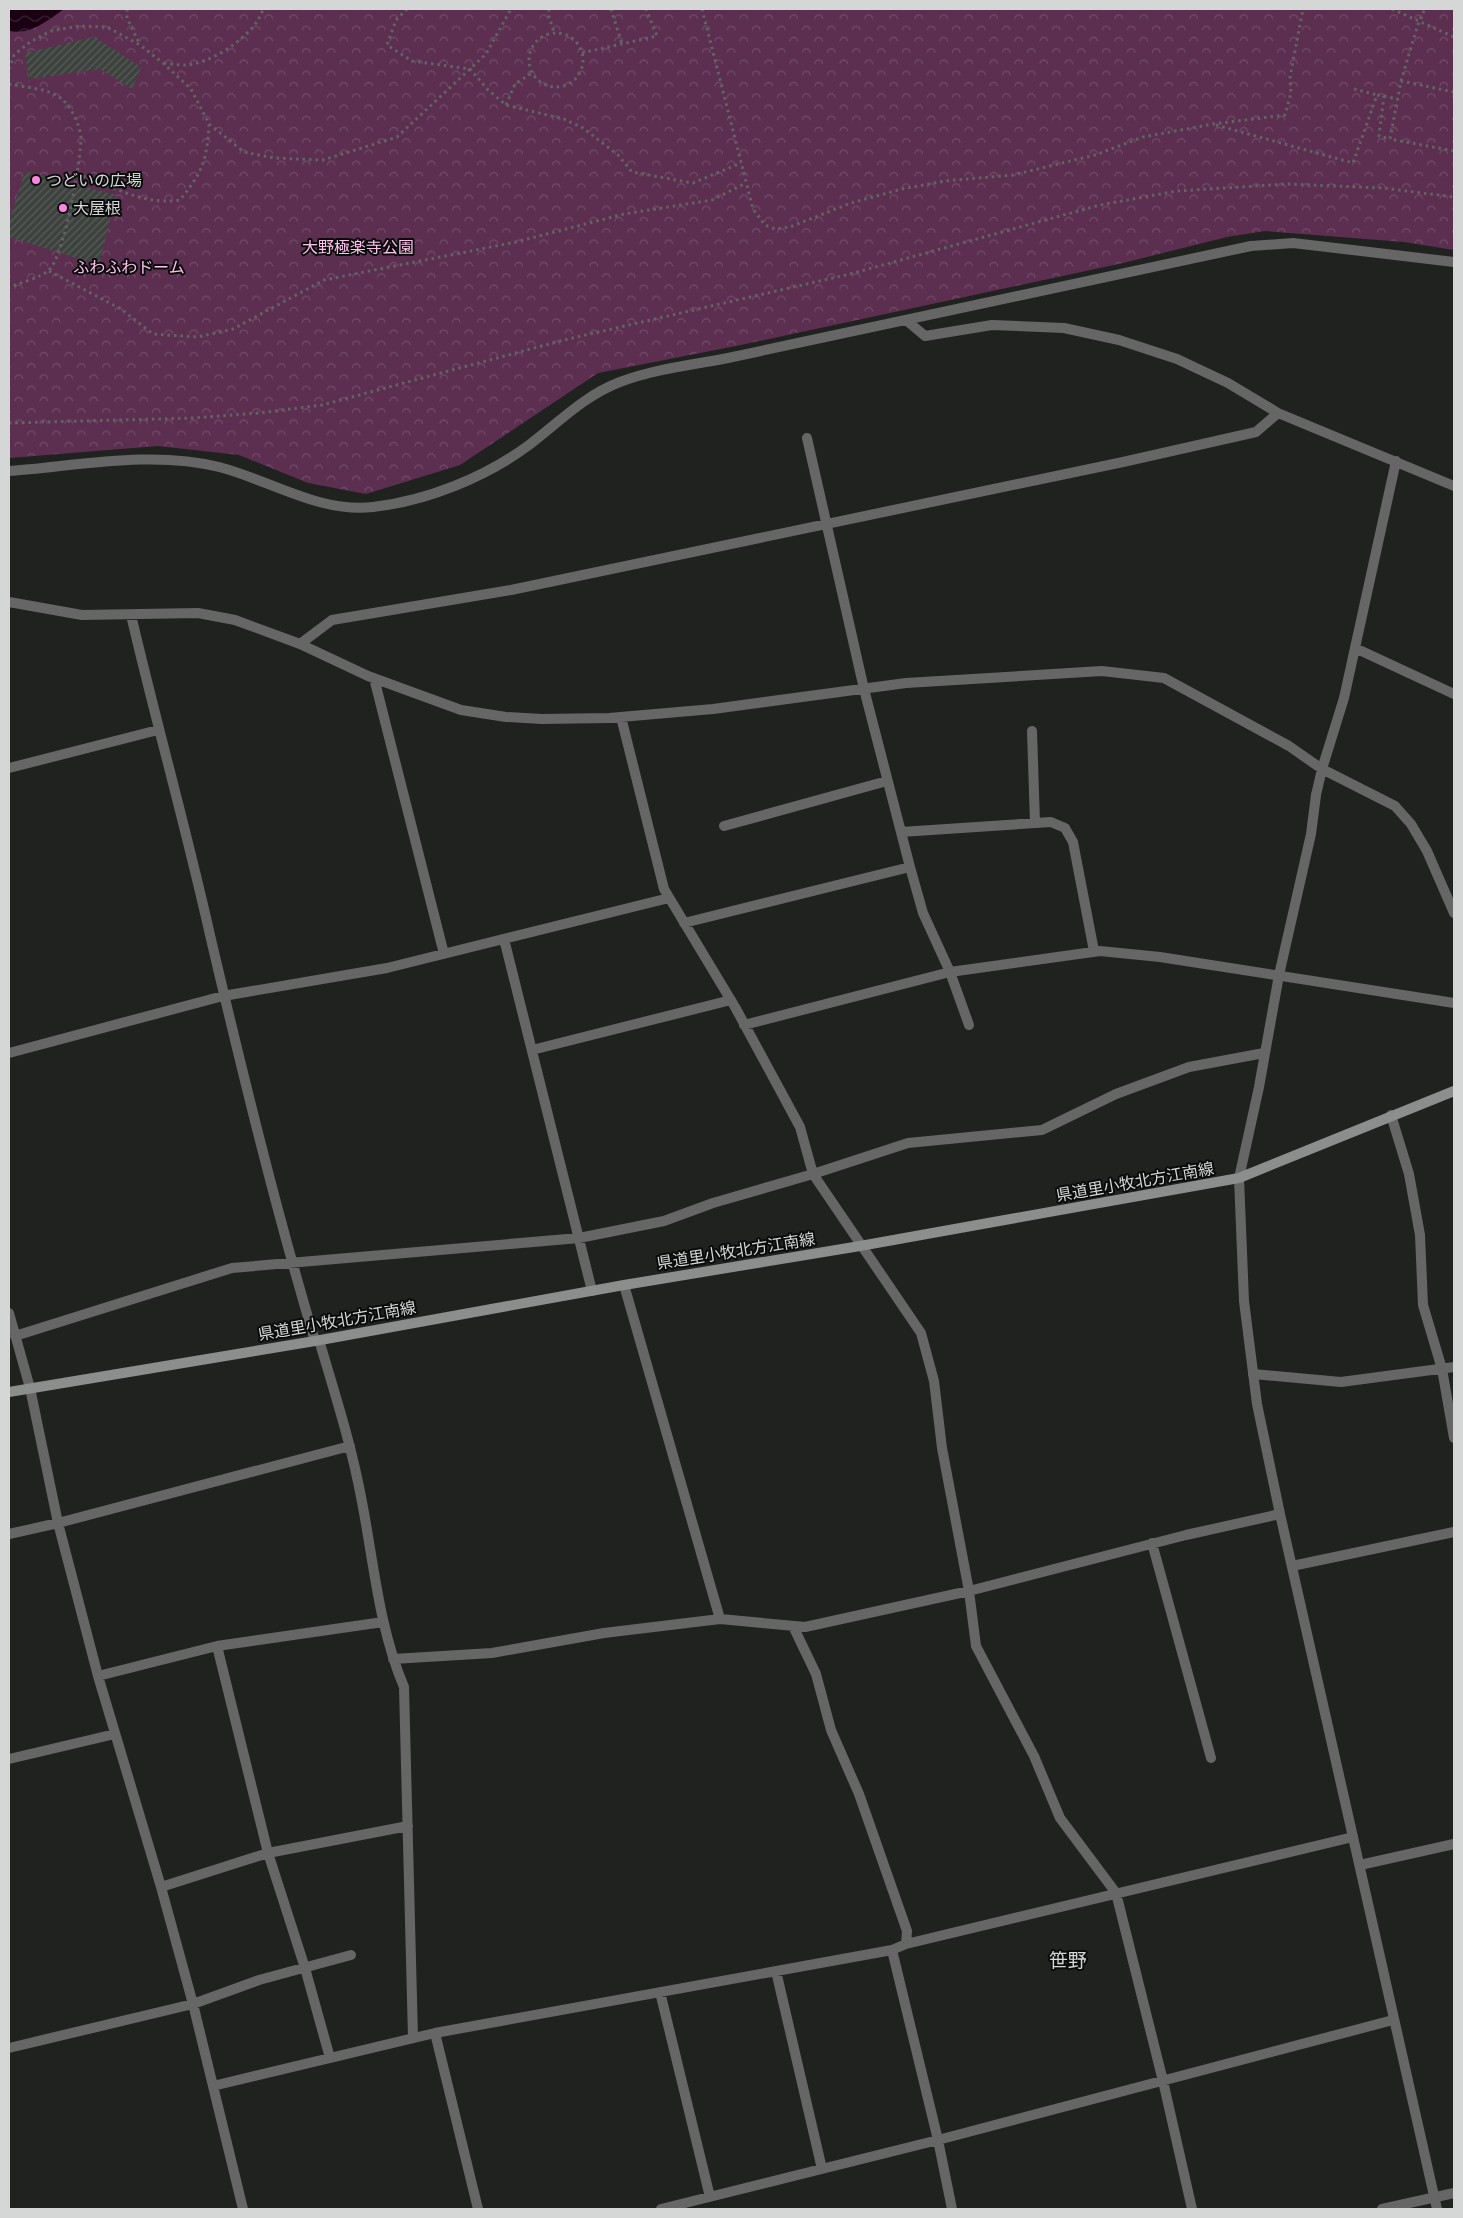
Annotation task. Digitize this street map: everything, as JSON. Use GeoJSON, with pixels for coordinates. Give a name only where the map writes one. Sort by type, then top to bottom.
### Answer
{"type":"FeatureCollection","features":[{"type":"Feature","properties":{"kind":"main road","name":"県道里小牧北方江南線"},"geometry":{"type":"LineString","coordinates":[[9,1392],[317,1341],[624,1285],[860,1246],[1239,1178],[1454,1091]]}},
{"type":"Feature","properties":{"kind":"street"},"geometry":{"type":"LineString","coordinates":[[9,472],[141,460],[179,461],[218,467],[305,499],[342,506],[372,507],[432,495],[468,481],[527,446],[590,397],[619,382],[652,372],[1252,246],[1293,243],[1454,262]]}},
{"type":"Feature","properties":{"kind":"street"},"geometry":{"type":"LineString","coordinates":[[906,320],[925,336],[992,325],[1064,328],[1119,340],[1186,363],[1228,383],[1278,412],[1454,486]]}},
{"type":"Feature","properties":{"kind":"street"},"geometry":{"type":"LineString","coordinates":[[300,644],[332,620],[511,590],[828,525],[1256,432],[1278,412]]}},
{"type":"Feature","properties":{"kind":"street"},"geometry":{"type":"LineString","coordinates":[[807,438],[864,688],[910,867],[923,913],[950,972],[969,1025]]}},
{"type":"Feature","properties":{"kind":"street"},"geometry":{"type":"LineString","coordinates":[[1396,461],[1344,698],[1322,769],[1316,796],[1311,834],[1279,975],[1250,1133],[1239,1178],[1244,1301],[1257,1404],[1280,1514],[1437,2209]]}},
{"type":"Feature","properties":{"kind":"street"},"geometry":{"type":"LineString","coordinates":[[9,602],[82,615],[198,613],[236,620],[300,644],[374,678],[461,710],[506,717],[542,719],[621,717],[722,708],[906,683],[1102,671],[1164,678],[1289,746],[1322,769],[1395,806],[1411,824],[1427,851],[1454,913]]}},
{"type":"Feature","properties":{"kind":"street"},"geometry":{"type":"LineString","coordinates":[[131,615],[210,934],[223,996],[291,1262],[350,1446],[383,1622],[392,1659],[404,1687],[413,2038]]}},
{"type":"Feature","properties":{"kind":"street"},"geometry":{"type":"LineString","coordinates":[[1355,648],[1454,694]]}},
{"type":"Feature","properties":{"kind":"street"},"geometry":{"type":"LineString","coordinates":[[374,678],[444,954]]}},
{"type":"Feature","properties":{"kind":"street"},"geometry":{"type":"LineString","coordinates":[[621,717],[664,889],[731,1000],[800,1127],[813,1174],[860,1246],[921,1333],[934,1381],[942,1448],[969,1591],[976,1646],[1034,1756],[1060,1818],[1116,1893],[1163,2081],[1192,2209]]}},
{"type":"Feature","properties":{"kind":"street"},"geometry":{"type":"LineString","coordinates":[[9,768],[158,730]]}},
{"type":"Feature","properties":{"kind":"street"},"geometry":{"type":"LineString","coordinates":[[1032,731],[1035,823]]}},
{"type":"Feature","properties":{"kind":"street"},"geometry":{"type":"LineString","coordinates":[[724,826],[887,780]]}},
{"type":"Feature","properties":{"kind":"street"},"geometry":{"type":"LineString","coordinates":[[901,832],[1051,822],[1065,828],[1073,842],[1094,951]]}},
{"type":"Feature","properties":{"kind":"street"},"geometry":{"type":"LineString","coordinates":[[684,923],[910,867]]}},
{"type":"Feature","properties":{"kind":"street"},"geometry":{"type":"LineString","coordinates":[[9,1053],[223,996],[387,968],[669,898]]}},
{"type":"Feature","properties":{"kind":"street"},"geometry":{"type":"LineString","coordinates":[[504,939],[592,1291]]}},
{"type":"Feature","properties":{"kind":"street"},"geometry":{"type":"LineString","coordinates":[[744,1026],[950,972],[1094,951],[1160,957],[1454,1003]]}},
{"type":"Feature","properties":{"kind":"street"},"geometry":{"type":"LineString","coordinates":[[532,1050],[731,1000]]}},
{"type":"Feature","properties":{"kind":"street"},"geometry":{"type":"LineString","coordinates":[[15,1336],[232,1268],[579,1238],[664,1221],[713,1203],[813,1174],[908,1143],[1042,1130],[1116,1094],[1189,1067],[1264,1052]]}},
{"type":"Feature","properties":{"kind":"street"},"geometry":{"type":"LineString","coordinates":[[1391,1116],[1409,1174],[1420,1235],[1424,1305],[1442,1368],[1454,1438]]}},
{"type":"Feature","properties":{"kind":"street"},"geometry":{"type":"LineString","coordinates":[[624,1285],[720,1619]]}},
{"type":"Feature","properties":{"kind":"street"},"geometry":{"type":"LineString","coordinates":[[9,1314],[30,1388],[58,1523],[98,1676],[161,1887],[193,2004],[243,2209]]}},
{"type":"Feature","properties":{"kind":"street"},"geometry":{"type":"LineString","coordinates":[[1253,1374],[1342,1382],[1454,1367]]}},
{"type":"Feature","properties":{"kind":"street"},"geometry":{"type":"LineString","coordinates":[[9,1534],[58,1523],[350,1446]]}},
{"type":"Feature","properties":{"kind":"street"},"geometry":{"type":"LineString","coordinates":[[392,1659],[492,1653],[604,1633],[720,1619],[805,1627],[969,1591],[1152,1543],[1280,1514]]}},
{"type":"Feature","properties":{"kind":"street"},"geometry":{"type":"LineString","coordinates":[[1292,1566],[1454,1532]]}},
{"type":"Feature","properties":{"kind":"street"},"geometry":{"type":"LineString","coordinates":[[1152,1543],[1211,1758]]}},
{"type":"Feature","properties":{"kind":"street"},"geometry":{"type":"LineString","coordinates":[[98,1676],[217,1646],[383,1622]]}},
{"type":"Feature","properties":{"kind":"street"},"geometry":{"type":"LineString","coordinates":[[794,1626],[816,1674],[831,1730],[864,1810],[907,1931],[906,1944]]}},
{"type":"Feature","properties":{"kind":"street"},"geometry":{"type":"LineString","coordinates":[[217,1646],[268,1852],[305,1968],[330,2058]]}},
{"type":"Feature","properties":{"kind":"street"},"geometry":{"type":"LineString","coordinates":[[9,1759],[115,1734]]}},
{"type":"Feature","properties":{"kind":"street"},"geometry":{"type":"LineString","coordinates":[[161,1887],[268,1852],[408,1826]]}},
{"type":"Feature","properties":{"kind":"street"},"geometry":{"type":"LineString","coordinates":[[213,2086],[435,2032],[892,1950],[906,1944],[1353,1837]]}},
{"type":"Feature","properties":{"kind":"street"},"geometry":{"type":"LineString","coordinates":[[1360,1865],[1454,1844]]}},
{"type":"Feature","properties":{"kind":"street"},"geometry":{"type":"LineString","coordinates":[[892,1950],[938,2140],[952,2209]]}},
{"type":"Feature","properties":{"kind":"street"},"geometry":{"type":"LineString","coordinates":[[9,2048],[193,2004],[259,1980],[351,1955]]}},
{"type":"Feature","properties":{"kind":"street"},"geometry":{"type":"LineString","coordinates":[[776,1971],[822,2169]]}},
{"type":"Feature","properties":{"kind":"street"},"geometry":{"type":"LineString","coordinates":[[660,1992],[710,2197]]}},
{"type":"Feature","properties":{"kind":"street"},"geometry":{"type":"LineString","coordinates":[[661,2209],[938,2140],[1394,2020]]}},
{"type":"Feature","properties":{"kind":"street"},"geometry":{"type":"LineString","coordinates":[[435,2032],[478,2209]]}},
{"type":"Feature","properties":{"kind":"street"},"geometry":{"type":"LineString","coordinates":[[1382,2209],[1454,2193]]}},
{"type":"Feature","properties":{"kind":"path"},"geometry":{"type":"LineString","coordinates":[[127,9],[127,18],[140,45]]}},
{"type":"Feature","properties":{"kind":"path"},"geometry":{"type":"LineString","coordinates":[[163,63],[185,66],[210,58],[240,42],[255,27],[263,9]]}},
{"type":"Feature","properties":{"kind":"path"},"geometry":{"type":"LineString","coordinates":[[407,9],[396,20],[387,45],[412,61],[470,69],[488,90],[506,105],[564,119],[583,128],[618,156],[632,172],[693,183],[741,163]]}},
{"type":"Feature","properties":{"kind":"path"},"geometry":{"type":"LineString","coordinates":[[9,69],[14,55],[30,42],[51,31],[79,26],[107,27],[140,45],[163,63],[191,89],[209,124],[244,152],[274,158],[323,160],[397,137],[486,54],[511,9]]}},
{"type":"Feature","properties":{"kind":"path"},"geometry":{"type":"LineString","coordinates":[[550,9],[549,16],[554,33]]}},
{"type":"Feature","properties":{"kind":"path"},"geometry":{"type":"LineString","coordinates":[[611,9],[622,44]]}},
{"type":"Feature","properties":{"kind":"path"},"geometry":{"type":"LineString","coordinates":[[582,53],[657,36],[646,9]]}},
{"type":"Feature","properties":{"kind":"path"},"geometry":{"type":"LineString","coordinates":[[702,9],[753,209],[765,225],[774,229],[790,227],[851,203],[902,189],[945,181],[1012,175],[1096,154],[1142,137],[1213,124],[1285,115],[1303,9]]}},
{"type":"Feature","properties":{"kind":"path"},"geometry":{"type":"LineString","coordinates":[[1392,9],[1454,37]]}},
{"type":"Feature","properties":{"kind":"path"},"geometry":{"type":"LineString","coordinates":[[1390,139],[1401,81],[1419,21],[1425,9]]}},
{"type":"Feature","properties":{"kind":"path"},"geometry":{"type":"LineString","coordinates":[[554,33],[572,38],[582,53],[581,70],[569,83],[552,87],[537,80],[529,64],[532,46],[545,35],[554,33]]}},
{"type":"Feature","properties":{"kind":"path"},"geometry":{"type":"LineString","coordinates":[[9,55],[14,55]]}},
{"type":"Feature","properties":{"kind":"path"},"geometry":{"type":"LineString","coordinates":[[506,105],[514,84],[532,73]]}},
{"type":"Feature","properties":{"kind":"path"},"geometry":{"type":"LineString","coordinates":[[1401,81],[1454,92]]}},
{"type":"Feature","properties":{"kind":"path"},"geometry":{"type":"LineString","coordinates":[[9,84],[53,93],[64,101],[74,115],[81,136],[77,174],[60,252],[49,271],[9,286]]}},
{"type":"Feature","properties":{"kind":"path"},"geometry":{"type":"LineString","coordinates":[[1354,90],[1397,99]]}},
{"type":"Feature","properties":{"kind":"path"},"geometry":{"type":"LineString","coordinates":[[1213,124],[1353,162],[1377,95]]}},
{"type":"Feature","properties":{"kind":"path"},"geometry":{"type":"LineString","coordinates":[[1384,96],[1379,136],[1454,151]]}},
{"type":"Feature","properties":{"kind":"path"},"geometry":{"type":"LineString","coordinates":[[77,174],[105,183],[139,199],[162,203],[180,200],[194,183],[207,154],[209,124]]}},
{"type":"Feature","properties":{"kind":"path"},"geometry":{"type":"LineString","coordinates":[[49,271],[121,310],[153,334],[198,337],[233,330],[324,280],[516,242],[624,214],[712,200],[746,183]]}},
{"type":"Feature","properties":{"kind":"path"},"geometry":{"type":"LineString","coordinates":[[9,423],[194,418],[259,413],[322,404],[564,340],[850,274],[1100,205],[1177,191],[1286,184],[1383,188],[1454,197]]}},
{"type":"Feature","properties":{"kind":"green space","name":"大野極楽寺公園"},"geometry":{"type":"Polygon","coordinates":[[[9,9],[1454,9],[1454,250],[1404,242],[1265,231],[1227,237],[1123,263],[736,346],[598,373],[460,465],[366,494],[308,483],[239,455],[158,446],[9,458],[9,9]]]}},
{"type":"Feature","properties":{"kind":"water"},"geometry":{"type":"Polygon","coordinates":[[[9,9],[64,9],[32,29],[17,32],[9,31],[9,9]]]}},
{"type":"Feature","properties":{"kind":"building"},"geometry":{"type":"Polygon","coordinates":[[[94,37],[141,67],[132,89],[100,69],[29,79],[25,53],[94,37]]]}},
{"type":"Feature","properties":{"kind":"building","name":"大屋根"},"geometry":{"type":"Polygon","coordinates":[[[25,171],[116,195],[99,265],[9,237],[9,222],[25,171]]]}},
{"type":"Feature","properties":{"kind":"place","name":"つどいの広場"},"geometry":{"type":"Point","coordinates":[36,180]}},
{"type":"Feature","properties":{"kind":"place","name":"大屋根"},"geometry":{"type":"Point","coordinates":[63,208]}},
{"type":"Feature","properties":{"kind":"district","name":"笹野"},"geometry":{"type":"Point","coordinates":[1068,1960]}},
{"type":"Feature","properties":{"kind":"park label","name":"ふわふわドーム"},"geometry":{"type":"Point","coordinates":[129,267]}}]}
